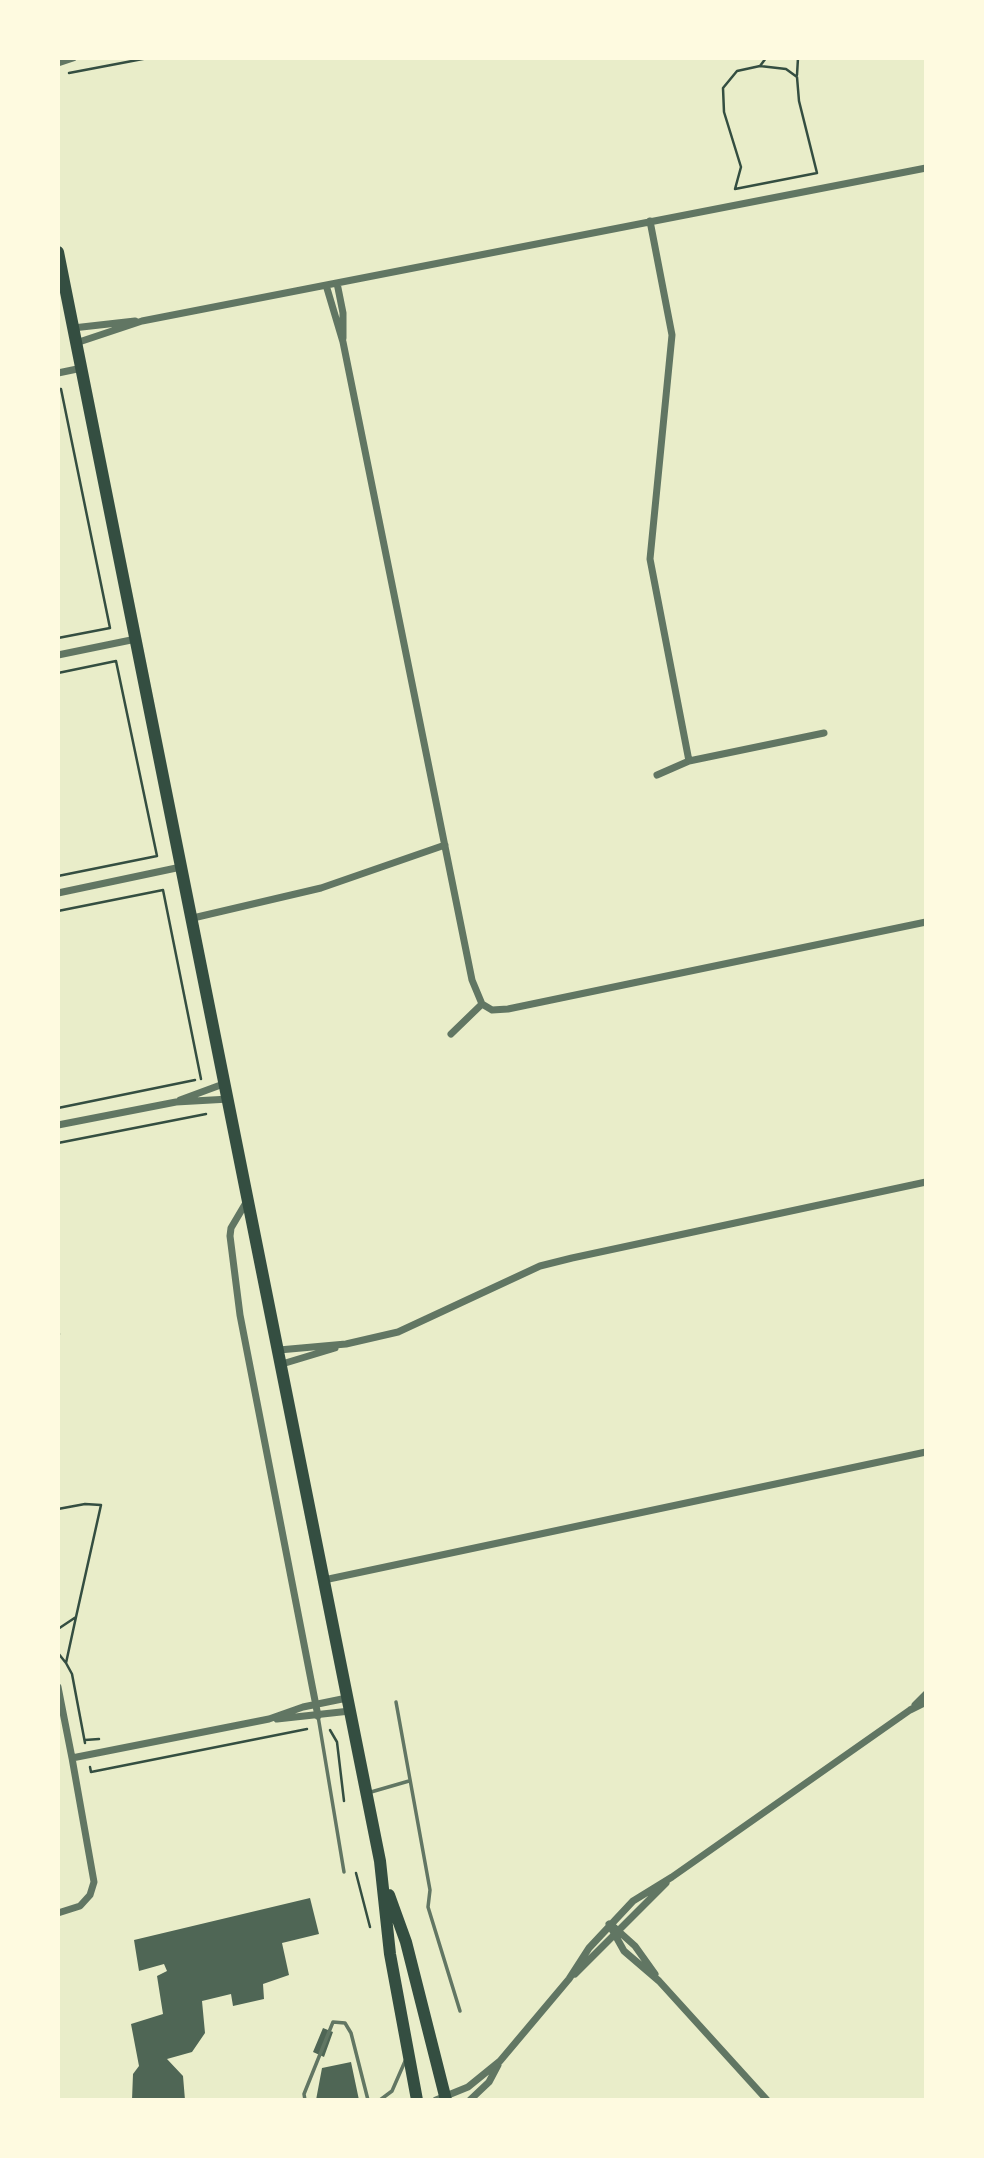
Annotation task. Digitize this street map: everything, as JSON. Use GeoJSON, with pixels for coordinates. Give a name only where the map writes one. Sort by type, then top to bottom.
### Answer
{"type":"FeatureCollection","features":[{"type":"Feature","properties":{"kind":"main road"},"geometry":{"type":"LineString","coordinates":[[58,252],[383,1878],[390,1954],[417,2100]]}},
{"type":"Feature","properties":{"kind":"main road"},"geometry":{"type":"LineString","coordinates":[[383,1878],[406,1942],[443,2099]]}},
{"type":"Feature","properties":{"kind":"street"},"geometry":{"type":"LineString","coordinates":[[58,64],[73,58]]}},
{"type":"Feature","properties":{"kind":"street"},"geometry":{"type":"LineString","coordinates":[[76,342],[142,321],[926,168]]}},
{"type":"Feature","properties":{"kind":"street"},"geometry":{"type":"LineString","coordinates":[[650,221],[672,335],[650,559],[689,761]]}},
{"type":"Feature","properties":{"kind":"street"},"geometry":{"type":"LineString","coordinates":[[337,283],[343,313],[343,342]]}},
{"type":"Feature","properties":{"kind":"street"},"geometry":{"type":"LineString","coordinates":[[326,285],[343,342],[472,980],[482,1004],[492,1010],[508,1009],[926,922]]}},
{"type":"Feature","properties":{"kind":"street"},"geometry":{"type":"LineString","coordinates":[[73,328],[110,322],[142,321]]}},
{"type":"Feature","properties":{"kind":"street"},"geometry":{"type":"LineString","coordinates":[[58,373],[82,368]]}},
{"type":"Feature","properties":{"kind":"street"},"geometry":{"type":"LineString","coordinates":[[58,655],[136,639]]}},
{"type":"Feature","properties":{"kind":"street"},"geometry":{"type":"LineString","coordinates":[[657,775],[689,761],[824,733]]}},
{"type":"Feature","properties":{"kind":"street"},"geometry":{"type":"LineString","coordinates":[[192,918],[321,888],[445,845]]}},
{"type":"Feature","properties":{"kind":"street"},"geometry":{"type":"LineString","coordinates":[[58,893],[182,867]]}},
{"type":"Feature","properties":{"kind":"street"},"geometry":{"type":"LineString","coordinates":[[451,1034],[482,1004]]}},
{"type":"Feature","properties":{"kind":"street"},"geometry":{"type":"LineString","coordinates":[[176,1102],[226,1083]]}},
{"type":"Feature","properties":{"kind":"street"},"geometry":{"type":"LineString","coordinates":[[58,1125],[176,1102],[229,1100]]}},
{"type":"Feature","properties":{"kind":"street"},"geometry":{"type":"LineString","coordinates":[[282,1364],[346,1344],[398,1332],[540,1266],[926,1182]]}},
{"type":"Feature","properties":{"kind":"street"},"geometry":{"type":"LineString","coordinates":[[249,1197],[231,1228],[231,1249],[270,1482],[318,1716]]}},
{"type":"Feature","properties":{"kind":"street"},"geometry":{"type":"LineString","coordinates":[[279,1349],[346,1344]]}},
{"type":"Feature","properties":{"kind":"street"},"geometry":{"type":"LineString","coordinates":[[324,1580],[926,1452]]}},
{"type":"Feature","properties":{"kind":"street"},"geometry":{"type":"LineString","coordinates":[[58,1688],[94,1882],[90,1895],[80,1906],[58,1913]]}},
{"type":"Feature","properties":{"kind":"street"},"geometry":{"type":"LineString","coordinates":[[910,1710],[926,1694]]}},
{"type":"Feature","properties":{"kind":"street"},"geometry":{"type":"LineString","coordinates":[[443,2099],[468,2087],[500,2061],[569,1979],[609,1924],[633,1901],[672,1877],[910,1710],[926,1702]]}},
{"type":"Feature","properties":{"kind":"street"},"geometry":{"type":"LineString","coordinates":[[72,1758],[269,1719],[316,1704],[348,1704]]}},
{"type":"Feature","properties":{"kind":"street"},"geometry":{"type":"LineString","coordinates":[[269,1719],[318,1716],[348,1704]]}},
{"type":"Feature","properties":{"kind":"street"},"geometry":{"type":"LineString","coordinates":[[569,1979],[672,1877]]}},
{"type":"Feature","properties":{"kind":"street"},"geometry":{"type":"LineString","coordinates":[[609,1924],[635,1946],[659,1981],[766,2100]]}},
{"type":"Feature","properties":{"kind":"street"},"geometry":{"type":"LineString","coordinates":[[470,2100],[489,2082],[500,2061]]}},
{"type":"Feature","properties":{"kind":"lane"},"geometry":{"type":"LineString","coordinates":[[396,1702],[430,1890],[428,1907],[460,2011]]}},
{"type":"Feature","properties":{"kind":"lane"},"geometry":{"type":"LineString","coordinates":[[318,1716],[344,1872]]}},
{"type":"Feature","properties":{"kind":"lane"},"geometry":{"type":"LineString","coordinates":[[366,1794],[409,1781]]}},
{"type":"Feature","properties":{"kind":"lane"},"geometry":{"type":"LineString","coordinates":[[304,2100],[333,2022],[345,2024],[351,2033],[368,2100]]}},
{"type":"Feature","properties":{"kind":"lane"},"geometry":{"type":"LineString","coordinates":[[380,2100],[392,2091],[408,2053]]}},
{"type":"Feature","properties":{"kind":"path"},"geometry":{"type":"LineString","coordinates":[[58,75],[149,58]]}},
{"type":"Feature","properties":{"kind":"path"},"geometry":{"type":"LineString","coordinates":[[761,66],[766,58]]}},
{"type":"Feature","properties":{"kind":"path"},"geometry":{"type":"LineString","coordinates":[[797,77],[786,69],[761,66],[737,71],[723,88],[724,111],[741,167],[735,189],[817,173],[801,108],[797,77],[798,58]]}},
{"type":"Feature","properties":{"kind":"path"},"geometry":{"type":"LineString","coordinates":[[58,389],[61,389],[110,628],[58,638]]}},
{"type":"Feature","properties":{"kind":"path"},"geometry":{"type":"LineString","coordinates":[[58,673],[116,661],[157,856],[58,876]]}},
{"type":"Feature","properties":{"kind":"path"},"geometry":{"type":"LineString","coordinates":[[58,911],[163,890],[204,1090]]}},
{"type":"Feature","properties":{"kind":"path"},"geometry":{"type":"LineString","coordinates":[[58,1108],[202,1079]]}},
{"type":"Feature","properties":{"kind":"path"},"geometry":{"type":"LineString","coordinates":[[58,1143],[207,1114],[205,1102]]}},
{"type":"Feature","properties":{"kind":"path"},"geometry":{"type":"LineString","coordinates":[[58,1509],[85,1504],[101,1505],[66,1663]]}},
{"type":"Feature","properties":{"kind":"path"},"geometry":{"type":"LineString","coordinates":[[58,1629],[76,1617]]}},
{"type":"Feature","properties":{"kind":"path"},"geometry":{"type":"LineString","coordinates":[[58,1653],[72,1674],[91,1772],[320,1727],[327,1728],[335,1736],[345,1810]]}},
{"type":"Feature","properties":{"kind":"path"},"geometry":{"type":"LineString","coordinates":[[354,1864],[370,1927]]}},
{"type":"Feature","properties":{"kind":"building"},"geometry":{"type":"Polygon","coordinates":[[[310,1898],[319,1934],[282,1943],[289,1975],[263,1984],[264,1999],[233,2006],[231,1994],[202,2001],[205,2033],[192,2052],[167,2059],[183,2076],[185,2100],[132,2100],[133,2074],[139,2066],[131,2024],[163,2014],[157,1976],[167,1971],[164,1964],[139,1971],[134,1940],[310,1898]]]}},
{"type":"Feature","properties":{"kind":"building"},"geometry":{"type":"Polygon","coordinates":[[[323,2028],[333,2032],[324,2057],[313,2052],[323,2028]]]}},
{"type":"Feature","properties":{"kind":"building"},"geometry":{"type":"Polygon","coordinates":[[[351,2062],[359,2100],[316,2100],[322,2068],[351,2062]]]}}]}
